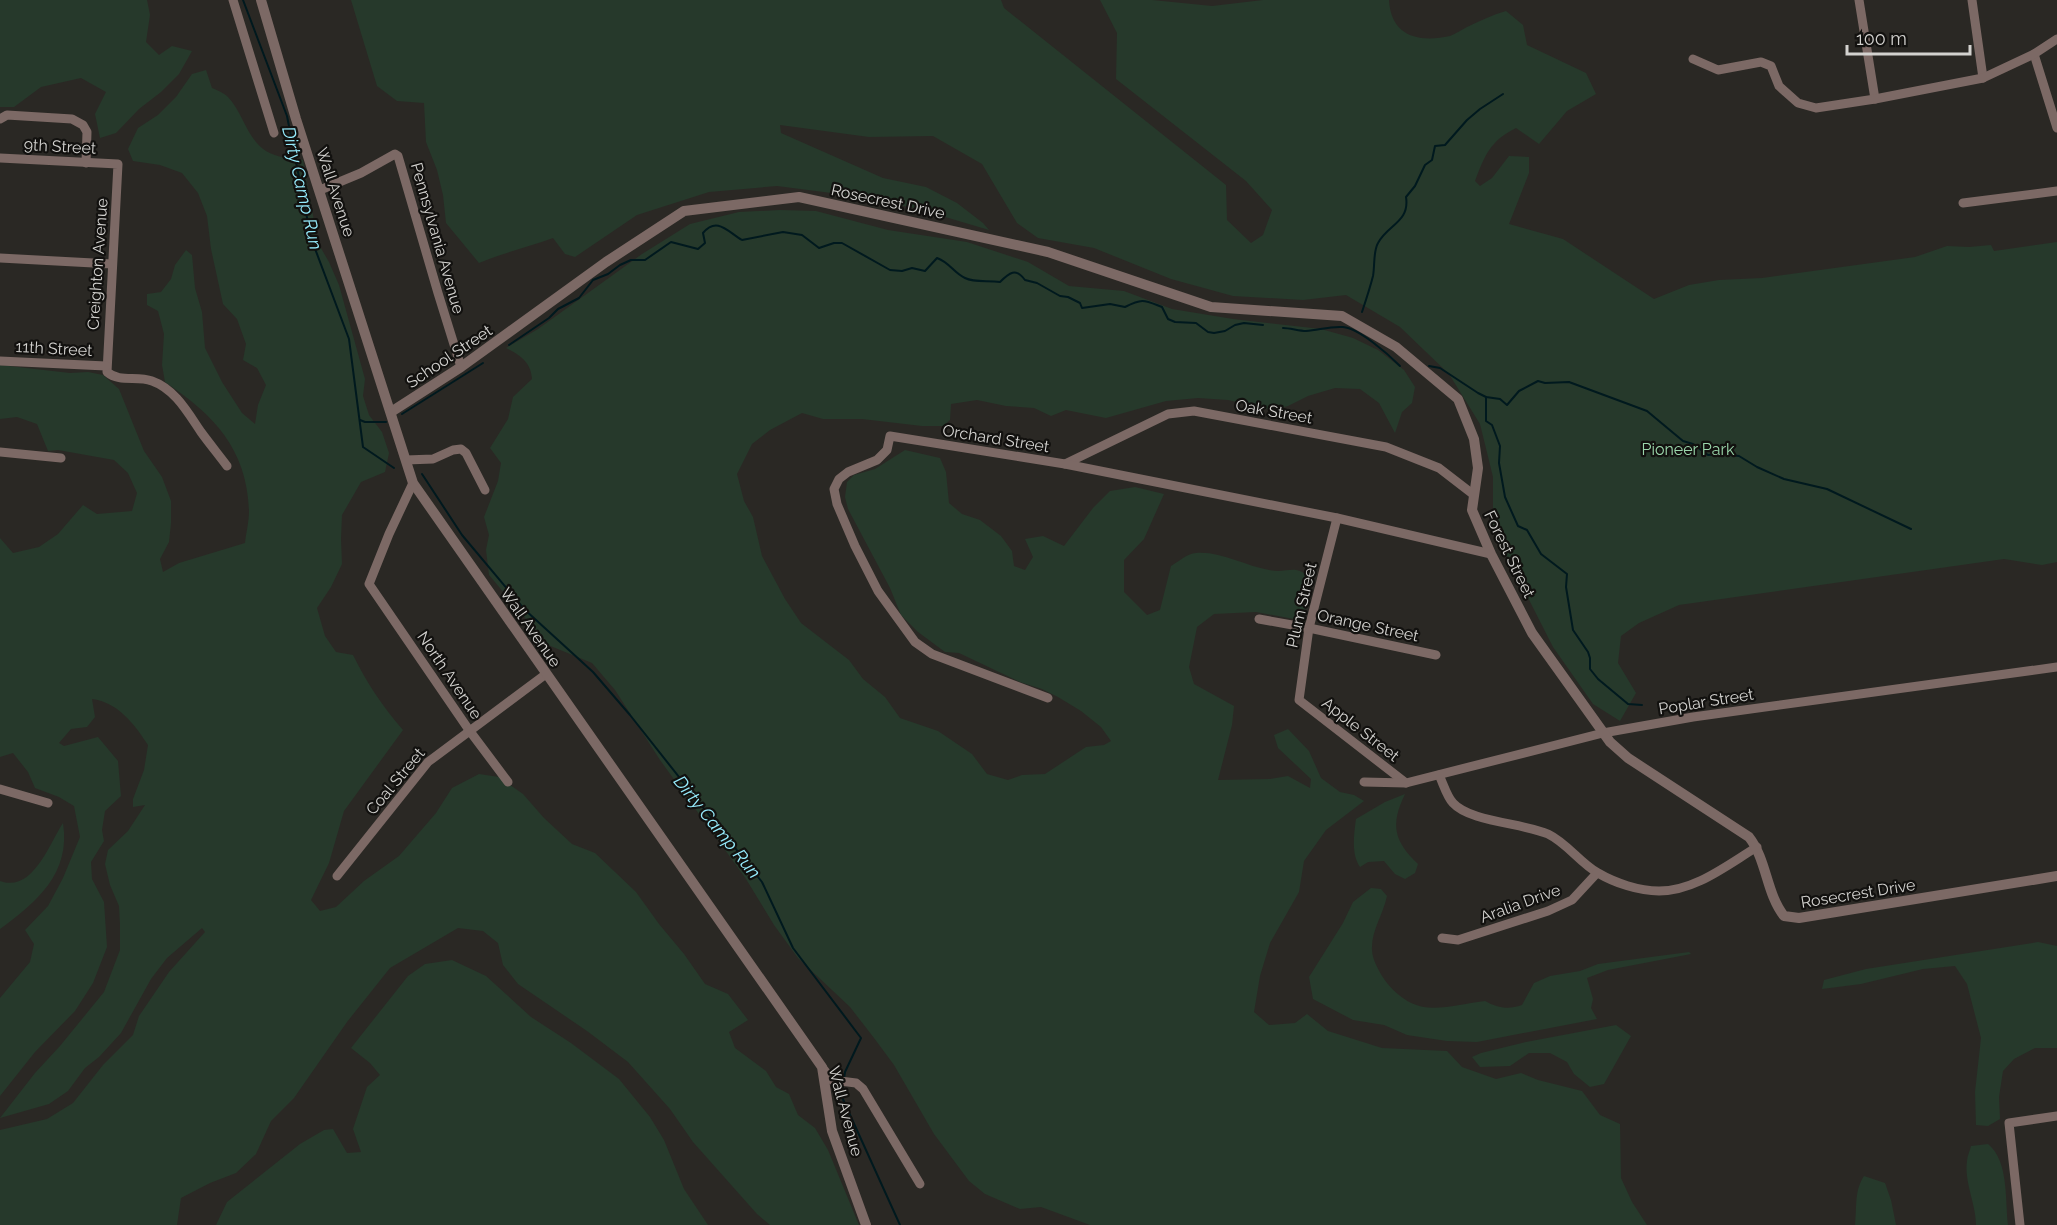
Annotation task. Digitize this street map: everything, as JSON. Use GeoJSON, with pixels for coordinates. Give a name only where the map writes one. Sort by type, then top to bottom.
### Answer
{"type":"FeatureCollection","features":[{"type":"Feature","properties":{"kind":"street"},"geometry":{"type":"LineString","coordinates":[[233,0],[274,134]]}},
{"type":"Feature","properties":{"kind":"street","name":"Wall Avenue"},"geometry":{"type":"LineString","coordinates":[[261,0],[413,483],[822,1068],[832,1131],[866,1225]]}},
{"type":"Feature","properties":{"kind":"street"},"geometry":{"type":"LineString","coordinates":[[1859,0],[1875,99]]}},
{"type":"Feature","properties":{"kind":"street"},"geometry":{"type":"LineString","coordinates":[[1972,0],[1983,78]]}},
{"type":"Feature","properties":{"kind":"street"},"geometry":{"type":"LineString","coordinates":[[1693,59],[1718,70],[1761,62],[1771,66],[1779,86],[1798,103],[1816,108],[1983,78],[2034,54],[2057,39]]}},
{"type":"Feature","properties":{"kind":"street"},"geometry":{"type":"LineString","coordinates":[[2034,54],[2057,128]]}},
{"type":"Feature","properties":{"kind":"street"},"geometry":{"type":"LineString","coordinates":[[0,119],[7,115],[72,119],[82,125],[87,132],[87,163]]}},
{"type":"Feature","properties":{"kind":"street","name":"Pennsylvania Avenue"},"geometry":{"type":"LineString","coordinates":[[320,190],[395,154],[398,156],[461,367]]}},
{"type":"Feature","properties":{"kind":"street","name":"9th Street"},"geometry":{"type":"LineString","coordinates":[[0,158],[118,164]]}},
{"type":"Feature","properties":{"kind":"street","name":"Creighton Avenue"},"geometry":{"type":"LineString","coordinates":[[106,366],[118,164]]}},
{"type":"Feature","properties":{"kind":"street"},"geometry":{"type":"LineString","coordinates":[[1963,203],[2057,191]]}},
{"type":"Feature","properties":{"kind":"street","name":"Rosecrest Drive"},"geometry":{"type":"LineString","coordinates":[[523,324],[606,262],[684,211],[799,197],[1048,252],[1211,307],[1272,312]]}},
{"type":"Feature","properties":{"kind":"street"},"geometry":{"type":"LineString","coordinates":[[0,258],[112,264]]}},
{"type":"Feature","properties":{"kind":"street","name":"Forest Street"},"geometry":{"type":"LineString","coordinates":[[1272,312],[1342,316],[1396,347],[1458,399],[1474,439],[1478,468],[1472,510],[1491,554],[1532,633],[1603,733]]}},
{"type":"Feature","properties":{"kind":"street","name":"School Street"},"geometry":{"type":"LineString","coordinates":[[391,412],[523,324]]}},
{"type":"Feature","properties":{"kind":"street","name":"11th Street"},"geometry":{"type":"LineString","coordinates":[[0,360],[106,366]]}},
{"type":"Feature","properties":{"kind":"street"},"geometry":{"type":"LineString","coordinates":[[106,366],[107,372],[112,376],[152,381],[166,389],[182,404],[227,466]]}},
{"type":"Feature","properties":{"kind":"street","name":"Oak Street"},"geometry":{"type":"LineString","coordinates":[[1065,464],[1168,414],[1194,411],[1386,447],[1439,468],[1474,495]]}},
{"type":"Feature","properties":{"kind":"street","name":"Orchard Street"},"geometry":{"type":"LineString","coordinates":[[1048,699],[932,654],[915,642],[878,591],[855,546],[837,504],[834,489],[839,478],[877,460],[887,450],[890,436],[1065,464],[1337,518],[1491,554]]}},
{"type":"Feature","properties":{"kind":"street"},"geometry":{"type":"LineString","coordinates":[[406,460],[433,459],[461,449],[466,453],[485,490]]}},
{"type":"Feature","properties":{"kind":"street"},"geometry":{"type":"LineString","coordinates":[[0,452],[61,458]]}},
{"type":"Feature","properties":{"kind":"street","name":"North Avenue"},"geometry":{"type":"LineString","coordinates":[[413,483],[369,584],[469,730],[508,782]]}},
{"type":"Feature","properties":{"kind":"street","name":"Plum Street"},"geometry":{"type":"LineString","coordinates":[[1299,700],[1309,628],[1337,518]]}},
{"type":"Feature","properties":{"kind":"street","name":"Orange Street"},"geometry":{"type":"LineString","coordinates":[[1259,619],[1436,655]]}},
{"type":"Feature","properties":{"kind":"street","name":"Poplar Street"},"geometry":{"type":"LineString","coordinates":[[1364,782],[1406,783],[1603,733],[1693,717],[2057,667]]}},
{"type":"Feature","properties":{"kind":"street","name":"Coal Street"},"geometry":{"type":"LineString","coordinates":[[337,876],[428,762],[546,674]]}},
{"type":"Feature","properties":{"kind":"street","name":"Apple Street"},"geometry":{"type":"LineString","coordinates":[[1299,700],[1406,783]]}},
{"type":"Feature","properties":{"kind":"street"},"geometry":{"type":"LineString","coordinates":[[1439,775],[1453,803],[1471,814],[1549,834],[1597,873],[1629,887],[1658,891],[1683,888],[1709,877],[1757,847],[1749,837],[1628,758],[1603,733]]}},
{"type":"Feature","properties":{"kind":"street"},"geometry":{"type":"LineString","coordinates":[[0,789],[48,803]]}},
{"type":"Feature","properties":{"kind":"street","name":"Rosecrest Drive"},"geometry":{"type":"LineString","coordinates":[[1757,847],[1777,907],[1784,916],[1799,918],[2057,876]]}},
{"type":"Feature","properties":{"kind":"street","name":"Aralia Drive"},"geometry":{"type":"LineString","coordinates":[[1442,938],[1458,940],[1548,911],[1572,900],[1597,873]]}},
{"type":"Feature","properties":{"kind":"street"},"geometry":{"type":"LineString","coordinates":[[822,1068],[832,1080],[856,1083],[863,1089],[920,1184]]}},
{"type":"Feature","properties":{"kind":"street"},"geometry":{"type":"LineString","coordinates":[[2020,1225],[2009,1123],[2057,1116]]}},
{"type":"Feature","properties":{"kind":"green space"},"geometry":{"type":"Polygon","coordinates":[[[0,0],[147,0],[150,15],[146,42],[159,55],[172,46],[192,51],[179,74],[161,92],[139,109],[116,133],[100,138],[95,114],[106,92],[81,78],[41,87],[14,107],[0,107],[0,0]]]}},
{"type":"Feature","properties":{"kind":"green space","name":"Pioneer Park"},"geometry":{"type":"Polygon","coordinates":[[[351,0],[1001,0],[1004,8],[1226,185],[1227,220],[1251,243],[1263,235],[1272,210],[1246,181],[1116,79],[1117,33],[1100,0],[1152,0],[1212,6],[1263,0],[1389,0],[1395,22],[1401,29],[1408,34],[1427,38],[1450,36],[1481,20],[1506,11],[1523,25],[1527,45],[1586,73],[1596,94],[1567,111],[1539,144],[1516,128],[1500,138],[1489,150],[1475,181],[1480,186],[1492,178],[1509,156],[1529,157],[1529,173],[1509,224],[1563,239],[1654,299],[1689,285],[1719,280],[1762,278],[1915,257],[1947,246],[1991,245],[1994,251],[2057,242],[2057,562],[2042,565],[2004,559],[1679,605],[1639,623],[1621,636],[1618,663],[1636,693],[1620,721],[1593,704],[1553,647],[1493,529],[1493,477],[1480,424],[1449,374],[1400,327],[1346,295],[1303,300],[1233,296],[1171,279],[1094,248],[1038,238],[1017,223],[982,164],[933,136],[869,137],[780,125],[781,133],[883,178],[926,187],[957,203],[989,230],[915,208],[839,194],[777,186],[709,192],[637,215],[575,257],[565,254],[553,238],[479,263],[446,223],[437,170],[426,142],[424,103],[397,101],[377,86],[351,0]]]}},
{"type":"Feature","properties":{"kind":"green space"},"geometry":{"type":"Polygon","coordinates":[[[206,70],[212,88],[228,97],[233,103],[254,140],[260,146],[275,155],[303,160],[318,243],[339,285],[365,379],[363,396],[369,415],[382,432],[389,453],[385,472],[361,482],[342,515],[342,564],[317,608],[325,636],[336,652],[353,655],[375,694],[403,730],[344,811],[329,863],[311,900],[320,911],[336,907],[364,881],[399,856],[436,813],[452,788],[479,774],[499,777],[523,794],[572,844],[595,853],[636,892],[705,984],[728,994],[748,1020],[729,1032],[735,1048],[766,1071],[776,1087],[789,1094],[798,1115],[815,1128],[828,1150],[859,1225],[770,1225],[757,1214],[693,1142],[670,1109],[628,1062],[518,984],[503,965],[498,943],[483,931],[458,928],[390,968],[347,1022],[294,1098],[271,1121],[256,1154],[236,1173],[181,1198],[177,1225],[0,1225],[0,1130],[47,1119],[73,1103],[103,1065],[133,1035],[139,1016],[169,972],[205,932],[202,928],[167,958],[151,979],[121,1033],[99,1057],[85,1068],[68,1091],[49,1104],[0,1118],[104,992],[120,950],[119,906],[110,885],[105,864],[108,850],[128,831],[145,805],[133,807],[133,799],[144,770],[148,745],[131,722],[118,710],[92,699],[95,717],[87,727],[71,729],[59,743],[64,746],[98,737],[118,761],[121,796],[105,811],[102,830],[104,841],[91,862],[92,879],[104,902],[107,947],[93,983],[75,1011],[35,1052],[0,1096],[0,998],[30,962],[34,944],[25,930],[48,906],[63,878],[80,837],[74,806],[59,797],[35,788],[28,772],[13,753],[0,757],[0,538],[13,553],[39,547],[58,534],[83,505],[97,514],[132,511],[137,493],[128,473],[114,460],[58,450],[48,451],[37,424],[17,417],[0,419],[0,365],[103,375],[119,389],[144,451],[162,477],[171,501],[169,542],[160,559],[163,572],[179,563],[245,543],[249,511],[242,469],[225,436],[213,421],[183,394],[165,382],[162,365],[164,334],[158,311],[147,305],[147,294],[161,292],[171,279],[175,265],[186,250],[192,255],[195,288],[202,312],[205,348],[222,382],[242,413],[255,424],[258,405],[266,385],[257,368],[243,360],[246,344],[237,319],[223,304],[211,249],[207,216],[198,193],[182,173],[160,165],[133,161],[128,149],[138,128],[158,115],[176,97],[192,74],[206,70]]]}},
{"type":"Feature","properties":{"kind":"green space"},"geometry":{"type":"Polygon","coordinates":[[[816,211],[888,230],[967,242],[1028,262],[1069,286],[1124,291],[1172,309],[1321,329],[1353,338],[1378,350],[1404,370],[1415,387],[1412,403],[1402,412],[1395,433],[1379,403],[1360,389],[1335,388],[1272,410],[1228,400],[1198,398],[1166,401],[1106,418],[1066,410],[1051,416],[1034,408],[1006,406],[977,400],[951,404],[950,420],[943,426],[922,426],[862,419],[823,419],[802,413],[770,430],[752,444],[737,474],[744,501],[753,517],[762,556],[801,623],[849,660],[863,679],[885,697],[900,718],[938,731],[972,754],[987,774],[1008,780],[1022,775],[1045,774],[1086,747],[1104,745],[1111,741],[1101,727],[1058,697],[959,653],[945,652],[918,632],[901,615],[890,588],[848,509],[845,497],[847,482],[854,475],[875,469],[905,450],[940,458],[946,472],[949,503],[962,514],[980,520],[1001,536],[1012,551],[1014,566],[1025,570],[1033,557],[1025,539],[1043,536],[1064,546],[1093,508],[1110,491],[1135,487],[1164,494],[1144,539],[1124,560],[1124,592],[1147,615],[1160,610],[1171,566],[1193,553],[1215,554],[1260,568],[1276,571],[1296,570],[1306,575],[1312,580],[1308,605],[1299,620],[1256,612],[1214,614],[1197,627],[1189,667],[1194,684],[1234,706],[1232,725],[1218,780],[1270,779],[1288,776],[1310,788],[1311,779],[1278,748],[1274,735],[1288,729],[1309,751],[1321,778],[1340,792],[1354,795],[1364,801],[1326,830],[1304,861],[1299,892],[1270,943],[1260,976],[1254,1012],[1269,1025],[1295,1023],[1307,1014],[1328,1031],[1382,1048],[1447,1051],[1462,1067],[1496,1079],[1521,1073],[1538,1080],[1582,1091],[1600,1115],[1620,1124],[1621,1178],[1632,1202],[1647,1225],[1090,1225],[1041,1207],[1020,1209],[985,1194],[969,1181],[934,1134],[894,1065],[874,1038],[850,1007],[798,958],[774,925],[746,879],[660,760],[615,690],[592,663],[548,645],[489,575],[486,550],[489,535],[484,517],[498,481],[501,463],[490,448],[508,419],[513,397],[532,379],[524,360],[506,348],[538,329],[642,254],[690,224],[739,212],[816,211]]]}},
{"type":"Feature","properties":{"kind":"green space"},"geometry":{"type":"Polygon","coordinates":[[[1405,794],[1397,815],[1397,832],[1404,848],[1418,864],[1415,873],[1405,879],[1395,874],[1384,861],[1368,862],[1360,867],[1354,850],[1356,819],[1385,802],[1405,794]]]}},
{"type":"Feature","properties":{"kind":"green space"},"geometry":{"type":"Polygon","coordinates":[[[63,823],[62,857],[48,885],[27,908],[0,929],[0,881],[12,883],[22,880],[31,873],[46,854],[63,823]]]}},
{"type":"Feature","properties":{"kind":"green space"},"geometry":{"type":"Polygon","coordinates":[[[1371,888],[1381,889],[1387,896],[1373,936],[1372,954],[1375,963],[1387,983],[1398,995],[1421,1006],[1432,1008],[1485,1001],[1503,1008],[1517,1007],[1522,1005],[1534,983],[1550,976],[1580,971],[1598,964],[1689,952],[1691,954],[1608,970],[1587,978],[1593,999],[1591,1008],[1597,1019],[1477,1042],[1447,1041],[1407,1035],[1384,1025],[1353,1020],[1313,999],[1309,977],[1343,923],[1353,902],[1371,888]]]}},
{"type":"Feature","properties":{"kind":"green space"},"geometry":{"type":"Polygon","coordinates":[[[2038,942],[2057,946],[2057,1048],[2035,1048],[2014,1059],[2003,1071],[1999,1097],[2000,1119],[1988,1126],[1976,1125],[1975,1092],[1981,1038],[1967,984],[1955,966],[1923,969],[1861,984],[1822,989],[1824,980],[1866,969],[2038,942]]]}},
{"type":"Feature","properties":{"kind":"green space"},"geometry":{"type":"Polygon","coordinates":[[[452,960],[486,976],[531,1017],[619,1079],[650,1117],[664,1140],[684,1189],[708,1225],[216,1225],[227,1202],[300,1144],[324,1130],[333,1129],[347,1153],[361,1152],[353,1129],[367,1087],[380,1075],[370,1063],[351,1048],[408,976],[425,964],[452,960]]]}},
{"type":"Feature","properties":{"kind":"green space"},"geometry":{"type":"Polygon","coordinates":[[[1616,1025],[1631,1036],[1604,1084],[1590,1087],[1574,1074],[1567,1062],[1550,1053],[1529,1053],[1510,1066],[1480,1067],[1472,1057],[1526,1042],[1616,1025]]]}},
{"type":"Feature","properties":{"kind":"green space"},"geometry":{"type":"Polygon","coordinates":[[[1988,1144],[2000,1160],[2003,1171],[2008,1225],[1976,1225],[1967,1177],[1967,1159],[1971,1146],[1988,1144]]]}},
{"type":"Feature","properties":{"kind":"green space"},"geometry":{"type":"Polygon","coordinates":[[[1864,1176],[1885,1183],[1896,1225],[1855,1225],[1857,1194],[1864,1176]]]}},
{"type":"Feature","properties":{"kind":"waterway","name":"Dirty Camp Run"},"geometry":{"type":"LineString","coordinates":[[243,0],[287,116],[311,238],[349,339],[363,447],[394,468]]}},
{"type":"Feature","properties":{"kind":"waterway"},"geometry":{"type":"LineString","coordinates":[[1362,312],[1373,276],[1376,247],[1405,212],[1406,197],[1415,186],[1425,165],[1432,160],[1435,146],[1445,145],[1467,120],[1503,94]]}},
{"type":"Feature","properties":{"kind":"waterway"},"geometry":{"type":"LineString","coordinates":[[509,345],[549,318],[558,309],[579,298],[593,280],[631,260],[645,260],[671,242],[698,249],[705,243],[703,233],[713,226],[722,227],[742,240],[783,232],[802,235],[819,248],[842,243],[890,270],[902,271],[912,268],[925,271],[937,258],[969,280],[1000,282],[1009,274],[1016,273],[1025,280],[1037,283],[1060,296],[1080,303],[1082,308],[1110,304],[1125,307],[1140,301],[1147,302],[1162,307],[1168,319],[1175,322],[1196,323],[1208,332],[1225,331],[1244,323],[1263,325]]}},
{"type":"Feature","properties":{"kind":"waterway"},"geometry":{"type":"LineString","coordinates":[[1283,328],[1306,331],[1334,327],[1350,329],[1373,343],[1400,366]]}},
{"type":"Feature","properties":{"kind":"waterway"},"geometry":{"type":"LineString","coordinates":[[402,414],[483,363]]}},
{"type":"Feature","properties":{"kind":"waterway"},"geometry":{"type":"LineString","coordinates":[[1429,366],[1440,368],[1478,393],[1500,399],[1507,405],[1519,391],[1538,381],[1569,382],[1647,411],[1683,441],[1693,444],[1708,455],[1739,456],[1784,479],[1827,489],[1911,529]]}},
{"type":"Feature","properties":{"kind":"waterway"},"geometry":{"type":"LineString","coordinates":[[1486,397],[1486,421],[1492,425],[1500,446],[1499,463],[1505,497],[1518,526],[1527,530],[1541,554],[1567,574],[1566,587],[1573,630],[1588,652],[1590,669],[1598,679],[1628,704],[1642,705]]}},
{"type":"Feature","properties":{"kind":"waterway"},"geometry":{"type":"LineString","coordinates":[[360,420],[386,422]]}},
{"type":"Feature","properties":{"kind":"waterway","name":"Dirty Camp Run"},"geometry":{"type":"LineString","coordinates":[[422,474],[462,535],[524,609],[593,672],[630,715],[762,882],[793,948],[861,1038],[844,1079]]}},
{"type":"Feature","properties":{"kind":"waterway","name":"Dirty Camp Run"},"geometry":{"type":"LineString","coordinates":[[843,1085],[841,1095],[900,1225]]}}]}
